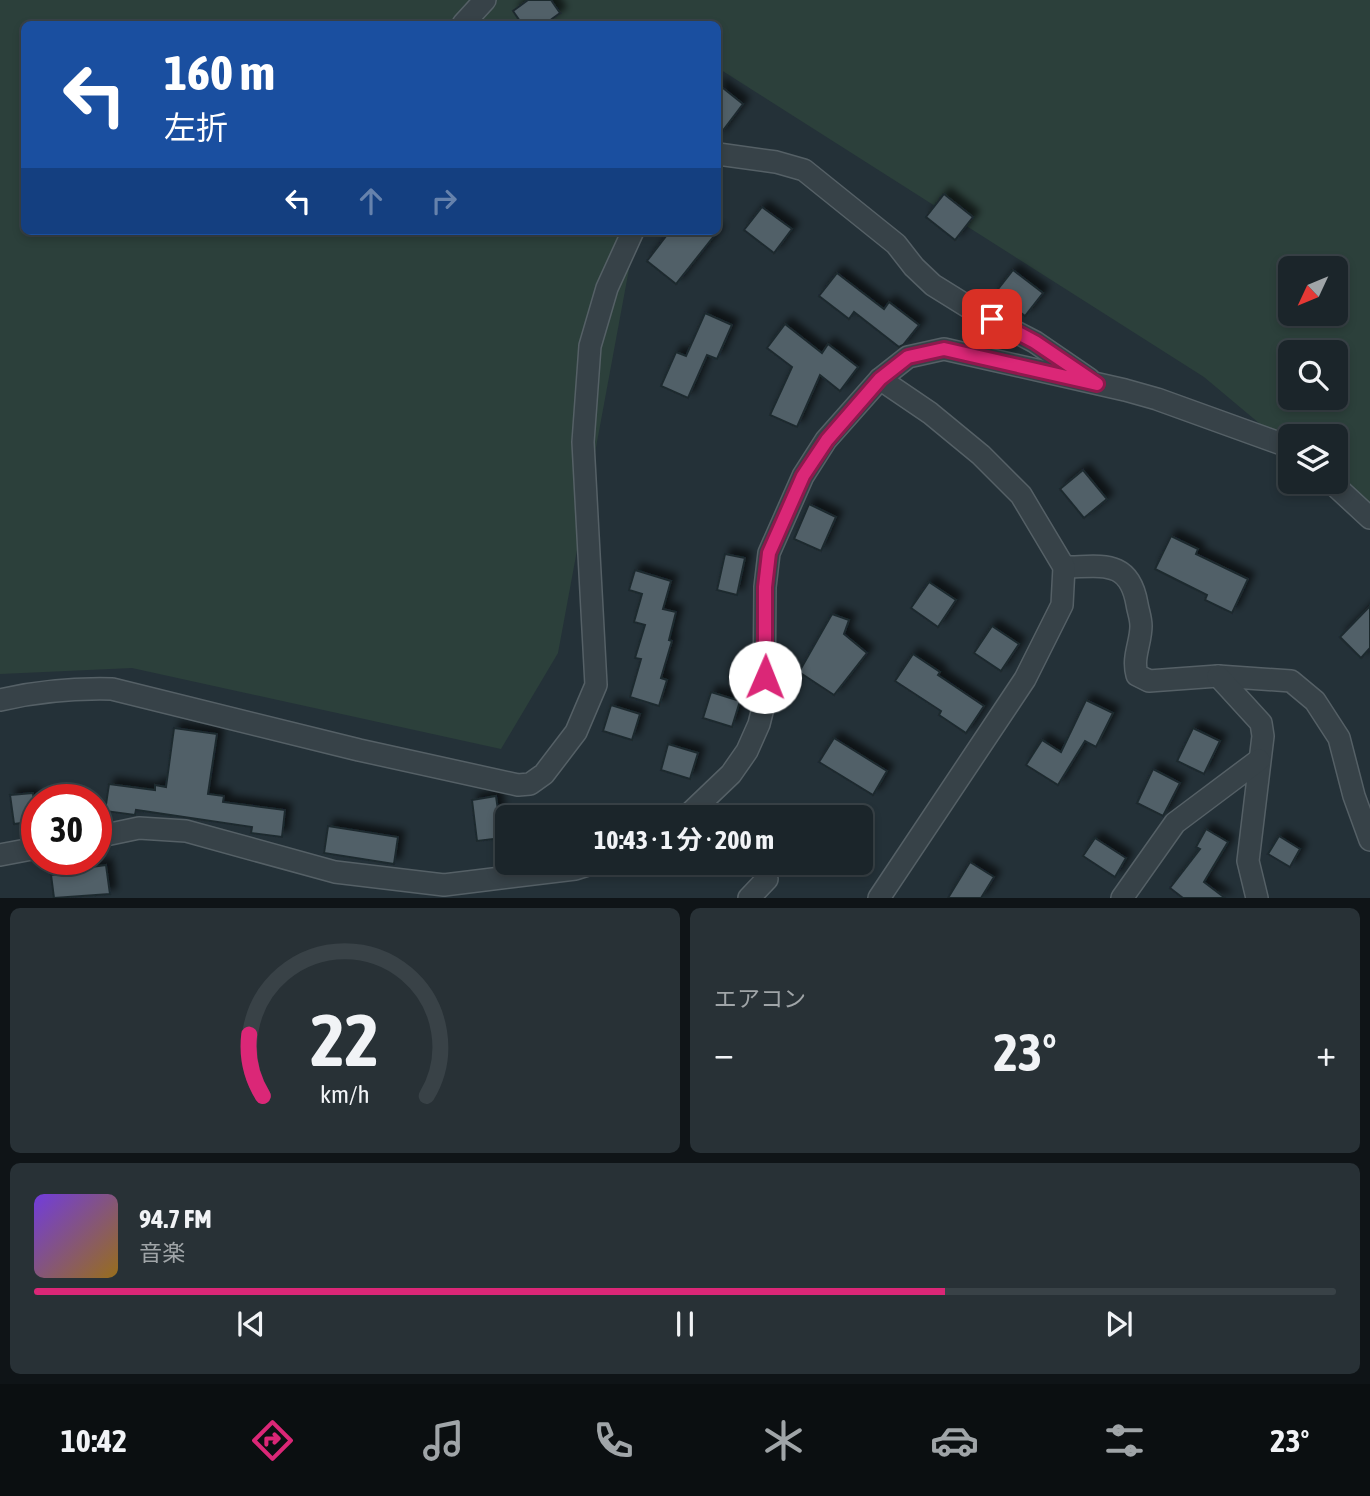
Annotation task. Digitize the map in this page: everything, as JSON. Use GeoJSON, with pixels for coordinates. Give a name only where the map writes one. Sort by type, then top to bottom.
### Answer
{"type":"FeatureCollection","features":[{"type":"Feature","properties":{"kind":"street"},"geometry":{"type":"LineString","coordinates":[[466,21],[485,0]]}},
{"type":"Feature","properties":{"kind":"street"},"geometry":{"type":"LineString","coordinates":[[721,155],[776,162],[804,170],[896,244],[933,285],[1035,342],[1097,384]]}},
{"type":"Feature","properties":{"kind":"street"},"geometry":{"type":"LineString","coordinates":[[0,700],[35,692],[74,688],[112,689],[359,750],[518,785],[530,784],[544,774],[576,732],[596,685],[583,442],[590,346],[607,288],[631,235]]}},
{"type":"Feature","properties":{"kind":"street"},"geometry":{"type":"LineString","coordinates":[[699,805],[731,774],[747,751],[759,724],[764,704],[765,587],[769,553],[803,476],[827,440],[880,379],[908,357],[944,349],[1097,384],[1157,399],[1278,443]]}},
{"type":"Feature","properties":{"kind":"street"},"geometry":{"type":"LineString","coordinates":[[879,898],[1025,679],[1062,606],[1064,567],[1021,495],[930,413],[880,379]]}},
{"type":"Feature","properties":{"kind":"street"},"geometry":{"type":"LineString","coordinates":[[1344,494],[1370,518]]}},
{"type":"Feature","properties":{"kind":"street"},"geometry":{"type":"LineString","coordinates":[[1064,567],[1108,567],[1124,573],[1134,587],[1141,626],[1134,664],[1137,674],[1149,681],[1218,676],[1291,681],[1315,701],[1339,738],[1354,796],[1370,840]]}},
{"type":"Feature","properties":{"kind":"street"},"geometry":{"type":"LineString","coordinates":[[1218,676],[1261,723],[1263,736],[1248,861],[1257,898]]}},
{"type":"Feature","properties":{"kind":"street"},"geometry":{"type":"LineString","coordinates":[[1122,898],[1175,822],[1259,760]]}},
{"type":"Feature","properties":{"kind":"street"},"geometry":{"type":"LineString","coordinates":[[112,834],[139,828],[186,831],[335,872],[444,885],[526,875]]}},
{"type":"Feature","properties":{"kind":"street"},"geometry":{"type":"LineString","coordinates":[[0,855],[21,851]]}},
{"type":"Feature","properties":{"kind":"street"},"geometry":{"type":"LineString","coordinates":[[749,898],[767,879]]}},
{"type":"Feature","properties":{"kind":"green space"},"geometry":{"type":"Polygon","coordinates":[[[0,0],[1370,0],[1370,516],[1348,494],[1348,424],[1278,424],[1278,439],[1204,377],[721,70],[721,21],[21,21],[21,235],[635,235],[558,653],[501,749],[132,668],[0,674],[0,0]]]}},
{"type":"Feature","properties":{"kind":"building"},"geometry":{"type":"Polygon","coordinates":[[[528,0],[551,0],[560,13],[549,21],[520,21],[513,11],[528,0]]]}},
{"type":"Feature","properties":{"kind":"building"},"geometry":{"type":"Polygon","coordinates":[[[721,86],[743,104],[721,133],[721,86]]]}},
{"type":"Feature","properties":{"kind":"building"},"geometry":{"type":"Polygon","coordinates":[[[944,194],[973,217],[955,240],[926,217],[944,194]]]}},
{"type":"Feature","properties":{"kind":"building"},"geometry":{"type":"Polygon","coordinates":[[[762,207],[792,229],[774,253],[744,230],[762,207]]]}},
{"type":"Feature","properties":{"kind":"building"},"geometry":{"type":"Polygon","coordinates":[[[667,235],[715,235],[676,284],[647,261],[667,235]]]}},
{"type":"Feature","properties":{"kind":"building"},"geometry":{"type":"Polygon","coordinates":[[[1013,270],[1043,293],[1025,316],[995,293],[1013,270]]]}},
{"type":"Feature","properties":{"kind":"building"},"geometry":{"type":"Polygon","coordinates":[[[837,273],[884,309],[889,302],[919,325],[903,345],[899,347],[854,312],[849,319],[819,296],[837,273]]]}},
{"type":"Feature","properties":{"kind":"building"},"geometry":{"type":"Polygon","coordinates":[[[705,313],[732,325],[717,359],[707,355],[688,398],[661,386],[676,352],[686,356],[705,313]]]}},
{"type":"Feature","properties":{"kind":"building"},"geometry":{"type":"Polygon","coordinates":[[[785,324],[822,353],[828,344],[858,367],[840,391],[820,375],[797,427],[770,415],[792,367],[767,348],[785,324]]]}},
{"type":"Feature","properties":{"kind":"building"},"geometry":{"type":"Polygon","coordinates":[[[1083,470],[1107,499],[1084,518],[1060,489],[1083,470]]]}},
{"type":"Feature","properties":{"kind":"building"},"geometry":{"type":"Polygon","coordinates":[[[809,504],[836,517],[821,551],[794,539],[809,504]]]}},
{"type":"Feature","properties":{"kind":"building"},"geometry":{"type":"Polygon","coordinates":[[[1171,536],[1198,549],[1196,554],[1248,579],[1232,613],[1205,600],[1207,595],[1155,569],[1171,536]]]}},
{"type":"Feature","properties":{"kind":"building"},"geometry":{"type":"Polygon","coordinates":[[[725,554],[745,558],[737,595],[717,590],[725,554]]]}},
{"type":"Feature","properties":{"kind":"building"},"geometry":{"type":"Polygon","coordinates":[[[635,570],[671,581],[663,609],[676,612],[669,640],[672,641],[661,678],[667,680],[659,706],[630,697],[641,659],[635,658],[645,625],[634,622],[642,594],[629,590],[635,570]]]}},
{"type":"Feature","properties":{"kind":"building"},"geometry":{"type":"Polygon","coordinates":[[[929,582],[956,600],[938,627],[911,608],[929,582]]]}},
{"type":"Feature","properties":{"kind":"building"},"geometry":{"type":"Polygon","coordinates":[[[1370,606],[1370,648],[1361,658],[1340,637],[1370,606]]]}},
{"type":"Feature","properties":{"kind":"building"},"geometry":{"type":"Polygon","coordinates":[[[832,614],[849,620],[844,634],[867,653],[834,695],[799,672],[832,614]]]}},
{"type":"Feature","properties":{"kind":"building"},"geometry":{"type":"Polygon","coordinates":[[[992,626],[1019,644],[1001,671],[974,653],[992,626]]]}},
{"type":"Feature","properties":{"kind":"building"},"geometry":{"type":"Polygon","coordinates":[[[913,654],[940,672],[938,675],[984,706],[966,733],[939,715],[941,711],[895,681],[913,654]]]}},
{"type":"Feature","properties":{"kind":"building"},"geometry":{"type":"Polygon","coordinates":[[[711,692],[740,701],[732,727],[703,718],[711,692]]]}},
{"type":"Feature","properties":{"kind":"building"},"geometry":{"type":"Polygon","coordinates":[[[1086,700],[1113,713],[1096,747],[1085,741],[1058,785],[1026,765],[1042,740],[1061,752],[1086,700]]]}},
{"type":"Feature","properties":{"kind":"building"},"geometry":{"type":"Polygon","coordinates":[[[611,705],[640,714],[632,740],[603,731],[611,705]]]}},
{"type":"Feature","properties":{"kind":"building"},"geometry":{"type":"Polygon","coordinates":[[[174,728],[217,734],[208,794],[224,796],[223,802],[285,810],[282,837],[251,833],[252,827],[136,810],[135,815],[112,812],[112,784],[155,790],[155,785],[166,787],[174,728]]]}},
{"type":"Feature","properties":{"kind":"building"},"geometry":{"type":"Polygon","coordinates":[[[1193,728],[1220,741],[1204,774],[1177,761],[1193,728]]]}},
{"type":"Feature","properties":{"kind":"building"},"geometry":{"type":"Polygon","coordinates":[[[834,738],[887,771],[873,795],[819,762],[834,738]]]}},
{"type":"Feature","properties":{"kind":"building"},"geometry":{"type":"Polygon","coordinates":[[[668,744],[698,753],[690,779],[661,770],[668,744]]]}},
{"type":"Feature","properties":{"kind":"building"},"geometry":{"type":"Polygon","coordinates":[[[1153,769],[1180,783],[1163,816],[1137,803],[1153,769]]]}},
{"type":"Feature","properties":{"kind":"building"},"geometry":{"type":"Polygon","coordinates":[[[21,794],[21,823],[14,824],[10,795],[21,794]]]}},
{"type":"Feature","properties":{"kind":"building"},"geometry":{"type":"Polygon","coordinates":[[[496,796],[495,839],[477,841],[472,800],[496,796]]]}},
{"type":"Feature","properties":{"kind":"building"},"geometry":{"type":"Polygon","coordinates":[[[328,826],[398,837],[394,864],[324,853],[328,826]]]}},
{"type":"Feature","properties":{"kind":"building"},"geometry":{"type":"Polygon","coordinates":[[[1206,829],[1228,842],[1204,882],[1225,898],[1183,898],[1170,888],[1200,849],[1196,847],[1206,829]]]}},
{"type":"Feature","properties":{"kind":"building"},"geometry":{"type":"Polygon","coordinates":[[[1279,836],[1300,849],[1290,867],[1268,854],[1279,836]]]}},
{"type":"Feature","properties":{"kind":"building"},"geometry":{"type":"Polygon","coordinates":[[[1095,838],[1126,858],[1115,877],[1083,856],[1095,838]]]}},
{"type":"Feature","properties":{"kind":"building"},"geometry":{"type":"Polygon","coordinates":[[[970,862],[994,877],[981,898],[948,898],[970,862]]]}},
{"type":"Feature","properties":{"kind":"building"},"geometry":{"type":"Polygon","coordinates":[[[51,875],[107,875],[110,894],[54,898],[51,875]]]}},
{"type":"Feature","properties":{"kind":"route"},"geometry":{"type":"LineString","coordinates":[[765,677],[765,587],[769,553],[803,476],[827,440],[880,379],[908,357],[944,349],[1097,384],[1035,342],[992,319]]}}]}
